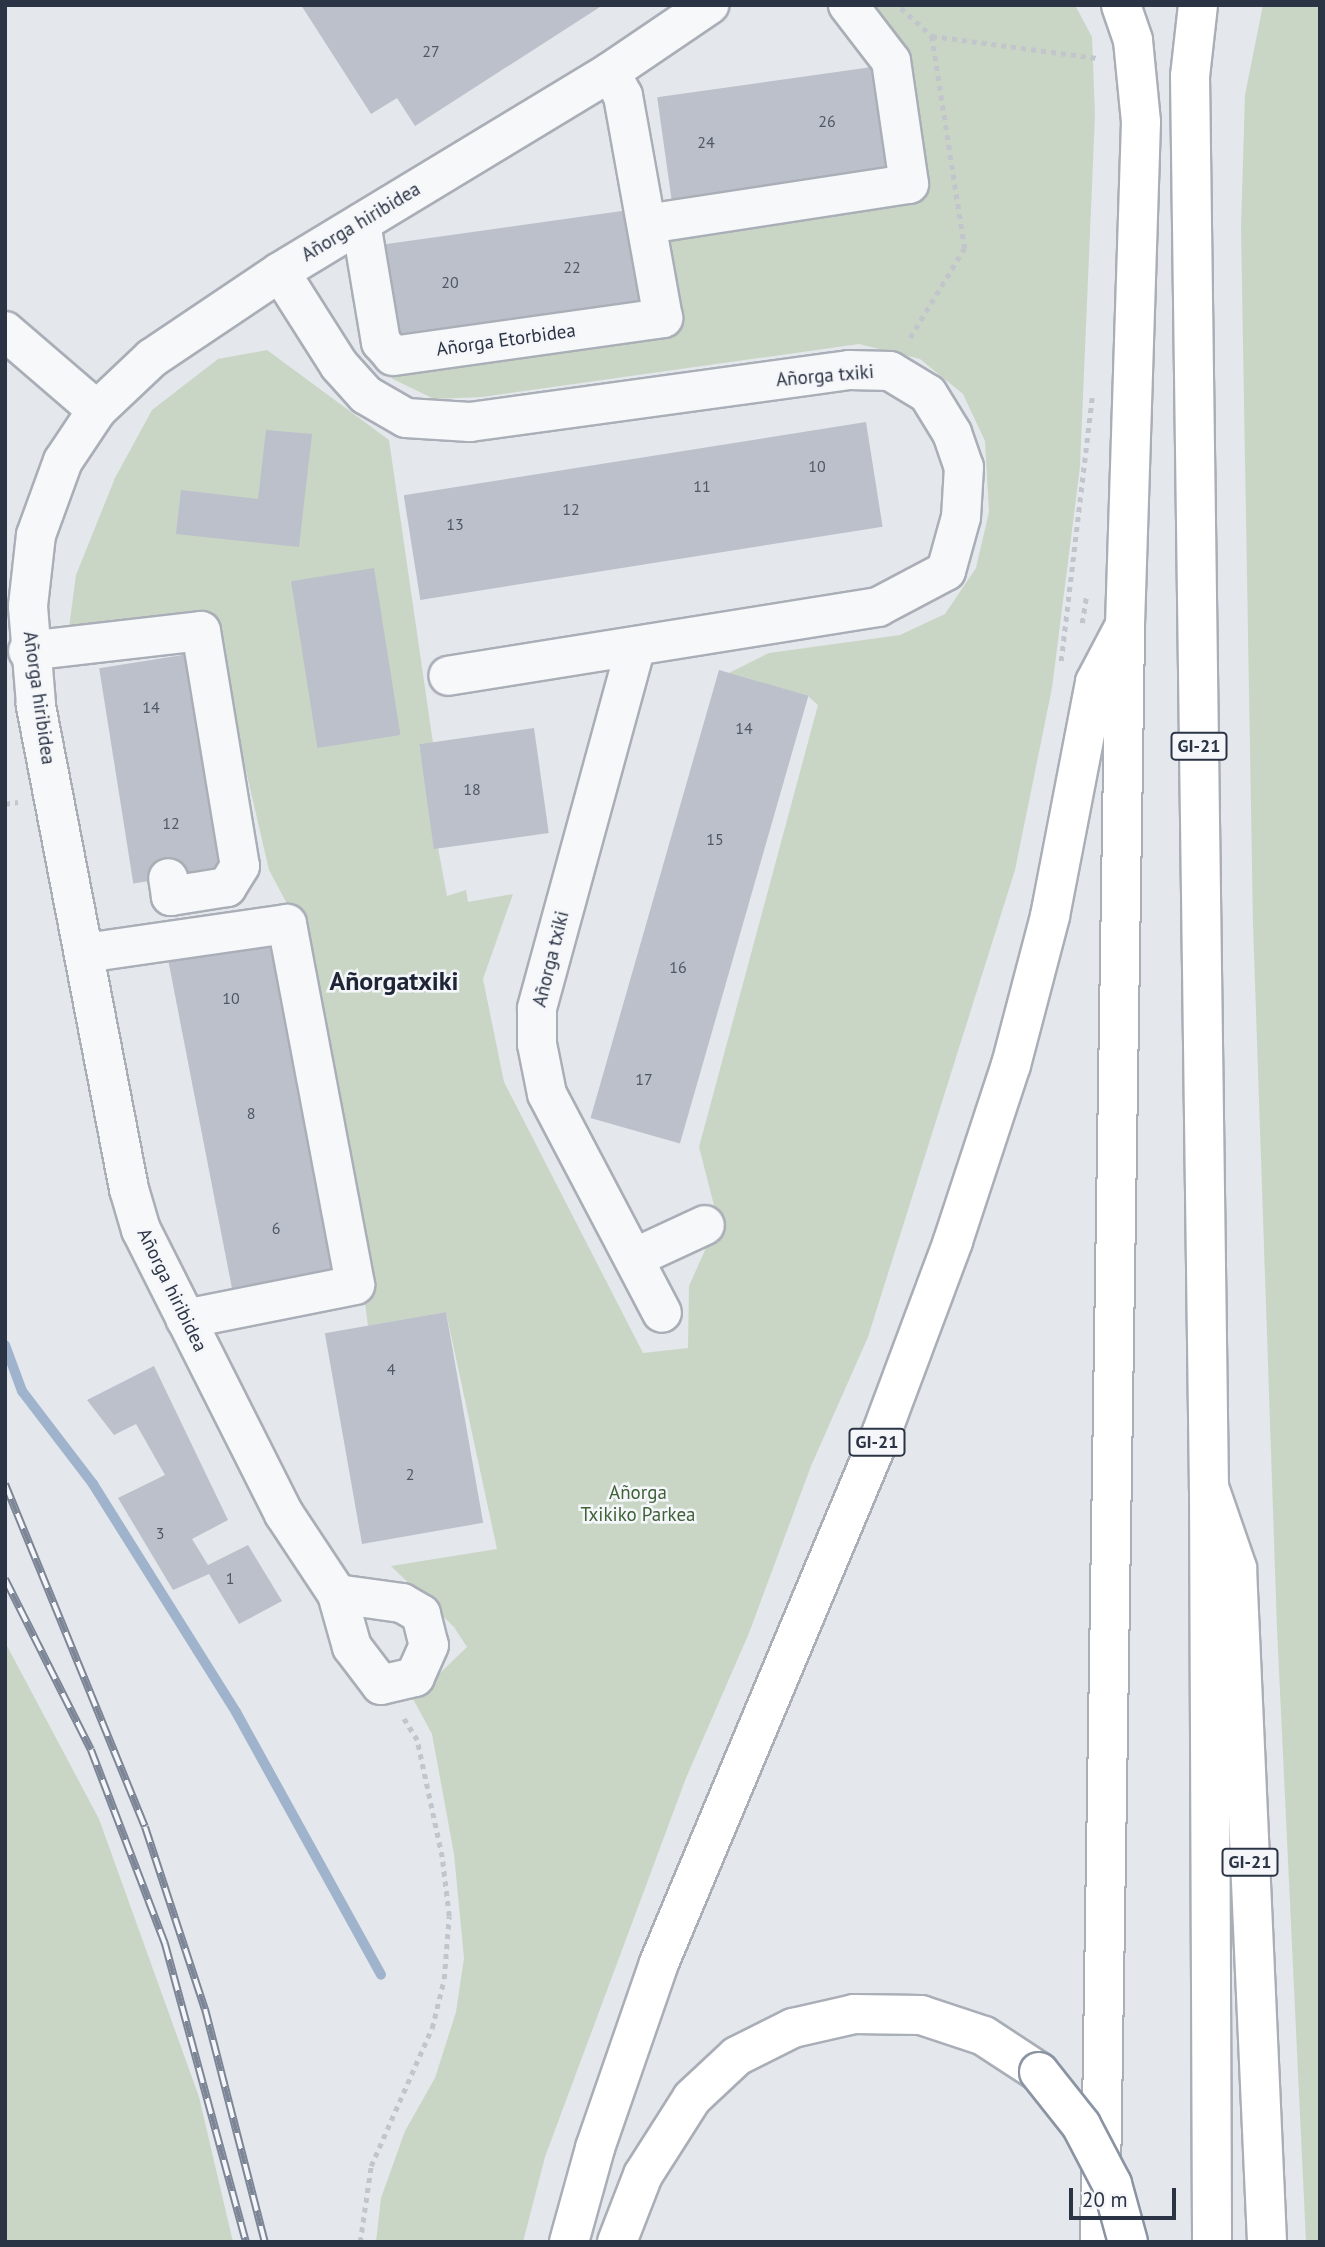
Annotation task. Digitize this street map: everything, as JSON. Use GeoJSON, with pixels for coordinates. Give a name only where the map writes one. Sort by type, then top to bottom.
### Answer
{"type":"FeatureCollection","features":[{"type":"Feature","properties":{"kind":"main road","name":"GI-21"},"geometry":{"type":"LineString","coordinates":[[1100,2242],[1125,625],[1141,122],[1133,40],[1121,5]]}},
{"type":"Feature","properties":{"kind":"main road","name":"GI-21"},"geometry":{"type":"LineString","coordinates":[[1198,5],[1190,76],[1209,1487],[1212,2242]]}},
{"type":"Feature","properties":{"kind":"main road","name":"GI-21"},"geometry":{"type":"LineString","coordinates":[[569,2242],[595,2148],[659,1963],[881,1434],[953,1241],[1011,1065],[1050,916],[1096,682],[1125,625]]}},
{"type":"Feature","properties":{"kind":"main road","name":"GI-21"},"geometry":{"type":"LineString","coordinates":[[1209,1487],[1237,1568],[1267,2242]]}},
{"type":"Feature","properties":{"kind":"main road"},"geometry":{"type":"LineString","coordinates":[[617,2242],[643,2175],[692,2098],[737,2056],[793,2028],[854,2014],[920,2015],[984,2036],[1040,2072],[1081,2125],[1112,2184],[1128,2242]]}},
{"type":"Feature","properties":{"kind":"street","name":"Añorga hiribidea"},"geometry":{"type":"LineString","coordinates":[[381,1685],[352,1647],[337,1594],[284,1514],[141,1230],[129,1189],[28,651],[28,606],[36,535],[63,461],[97,410],[152,358],[280,272],[610,72],[709,5]]}},
{"type":"Feature","properties":{"kind":"street"},"geometry":{"type":"LineString","coordinates":[[647,224],[909,184],[891,61],[848,5]]}},
{"type":"Feature","properties":{"kind":"street","name":"Añorga Etorbidea"},"geometry":{"type":"LineString","coordinates":[[361,223],[382,342],[393,356],[663,318],[624,96],[610,72]]}},
{"type":"Feature","properties":{"kind":"street","name":"Añorga txiki"},"geometry":{"type":"LineString","coordinates":[[280,272],[339,365],[366,395],[406,418],[470,422],[849,370],[890,371],[928,394],[952,433],[964,467],[961,517],[946,571],[878,607],[449,676]]}},
{"type":"Feature","properties":{"kind":"street"},"geometry":{"type":"LineString","coordinates":[[5,331],[97,410]]}},
{"type":"Feature","properties":{"kind":"street"},"geometry":{"type":"LineString","coordinates":[[28,651],[201,631],[240,866],[227,887],[171,895],[168,878]]}},
{"type":"Feature","properties":{"kind":"street","name":"Añorga txiki"},"geometry":{"type":"LineString","coordinates":[[636,646],[537,1009],[537,1044],[547,1094],[662,1313]]}},
{"type":"Feature","properties":{"kind":"street"},"geometry":{"type":"LineString","coordinates":[[85,953],[287,924],[355,1285],[186,1319]]}},
{"type":"Feature","properties":{"kind":"street"},"geometry":{"type":"LineString","coordinates":[[634,1258],[705,1226]]}},
{"type":"Feature","properties":{"kind":"street"},"geometry":{"type":"LineString","coordinates":[[337,1594],[402,1602],[421,1614],[429,1645],[415,1676],[381,1685]]}},
{"type":"Feature","properties":{"kind":"path"},"geometry":{"type":"LineString","coordinates":[[932,36],[1098,59],[1099,72]]}},
{"type":"Feature","properties":{"kind":"path"},"geometry":{"type":"LineString","coordinates":[[1060,669],[1092,393]]}},
{"type":"Feature","properties":{"kind":"path"},"geometry":{"type":"LineString","coordinates":[[1079,637],[1087,583]]}},
{"type":"Feature","properties":{"kind":"path"},"geometry":{"type":"LineString","coordinates":[[360,2242],[371,2166],[432,2028],[444,1979],[449,1916],[442,1857],[417,1740],[381,1685]]}},
{"type":"Feature","properties":{"kind":"green space","name":"Añorga Txikiko Parkea"},"geometry":{"type":"Polygon","coordinates":[[[861,5],[1075,5],[1092,37],[1095,115],[1080,467],[1052,688],[1015,870],[868,1337],[811,1466],[749,1633],[686,1778],[545,2157],[523,2242],[376,2242],[381,2198],[405,2131],[435,2078],[456,2012],[464,1958],[454,1854],[432,1734],[413,1699],[467,1647],[454,1627],[391,1566],[497,1549],[446,1312],[368,1326],[343,1134],[299,926],[269,870],[209,611],[68,635],[76,575],[115,478],[152,410],[218,359],[267,350],[389,440],[433,743],[419,746],[447,896],[466,890],[468,902],[513,894],[483,979],[504,1082],[643,1353],[688,1348],[689,1286],[718,1221],[699,1147],[818,705],[808,696],[729,673],[769,653],[900,635],[945,614],[976,568],[989,512],[985,441],[963,394],[920,359],[859,344],[482,397],[434,399],[393,379],[364,342],[351,296],[360,271],[662,234],[924,195],[861,5]]]}},
{"type":"Feature","properties":{"kind":"green space"},"geometry":{"type":"Polygon","coordinates":[[[1263,5],[1320,5],[1320,2242],[1306,2242],[1277,1628],[1253,924],[1241,227],[1245,95],[1263,5]]]}},
{"type":"Feature","properties":{"kind":"green space"},"geometry":{"type":"Polygon","coordinates":[[[5,1642],[99,1819],[199,2097],[233,2242],[5,2242],[5,1642]]]}},
{"type":"Feature","properties":{"kind":"building"},"geometry":{"type":"Polygon","coordinates":[[[301,5],[603,5],[415,126],[397,98],[371,114],[301,5]]]}},
{"type":"Feature","properties":{"kind":"building"},"geometry":{"type":"Polygon","coordinates":[[[879,66],[893,168],[672,199],[657,97],[879,66]]]}},
{"type":"Feature","properties":{"kind":"building"},"geometry":{"type":"Polygon","coordinates":[[[629,210],[642,305],[395,340],[381,245],[629,210]]]}},
{"type":"Feature","properties":{"kind":"building"},"geometry":{"type":"Polygon","coordinates":[[[866,422],[883,527],[420,600],[404,495],[866,422]]]}},
{"type":"Feature","properties":{"kind":"building"},"geometry":{"type":"Polygon","coordinates":[[[266,430],[312,434],[299,547],[176,534],[181,490],[258,499],[266,430]]]}},
{"type":"Feature","properties":{"kind":"building"},"geometry":{"type":"Polygon","coordinates":[[[374,568],[400,735],[317,748],[291,581],[374,568]]]}},
{"type":"Feature","properties":{"kind":"building"},"geometry":{"type":"Polygon","coordinates":[[[195,653],[229,868],[133,883],[99,668],[195,653]]]}},
{"type":"Feature","properties":{"kind":"building"},"geometry":{"type":"Polygon","coordinates":[[[719,670],[808,696],[680,1144],[591,1118],[719,670]]]}},
{"type":"Feature","properties":{"kind":"building"},"geometry":{"type":"Polygon","coordinates":[[[534,728],[549,833],[434,849],[419,744],[534,728]]]}},
{"type":"Feature","properties":{"kind":"building"},"geometry":{"type":"Polygon","coordinates":[[[279,938],[345,1277],[234,1298],[168,960],[279,938]]]}},
{"type":"Feature","properties":{"kind":"building"},"geometry":{"type":"Polygon","coordinates":[[[446,1312],[483,1523],[362,1544],[325,1333],[446,1312]]]}},
{"type":"Feature","properties":{"kind":"building"},"geometry":{"type":"Polygon","coordinates":[[[154,1366],[228,1520],[192,1539],[208,1565],[248,1545],[282,1601],[239,1624],[209,1574],[173,1590],[118,1498],[165,1475],[136,1424],[114,1435],[87,1400],[154,1366]]]}},
{"type":"Feature","properties":{"kind":"waterway"},"geometry":{"type":"LineString","coordinates":[[5,1345],[22,1391],[93,1484],[236,1712],[381,1975]]}},
{"type":"Feature","properties":{"kind":"railway"},"geometry":{"type":"LineString","coordinates":[[5,1484],[145,1827],[205,2009],[265,2242]]}},
{"type":"Feature","properties":{"kind":"railway"},"geometry":{"type":"LineString","coordinates":[[5,1579],[91,1750],[165,1944],[246,2242]]}},
{"type":"Feature","properties":{"kind":"district","name":"Añorgatxiki"},"geometry":{"type":"Point","coordinates":[394,981]}}]}
